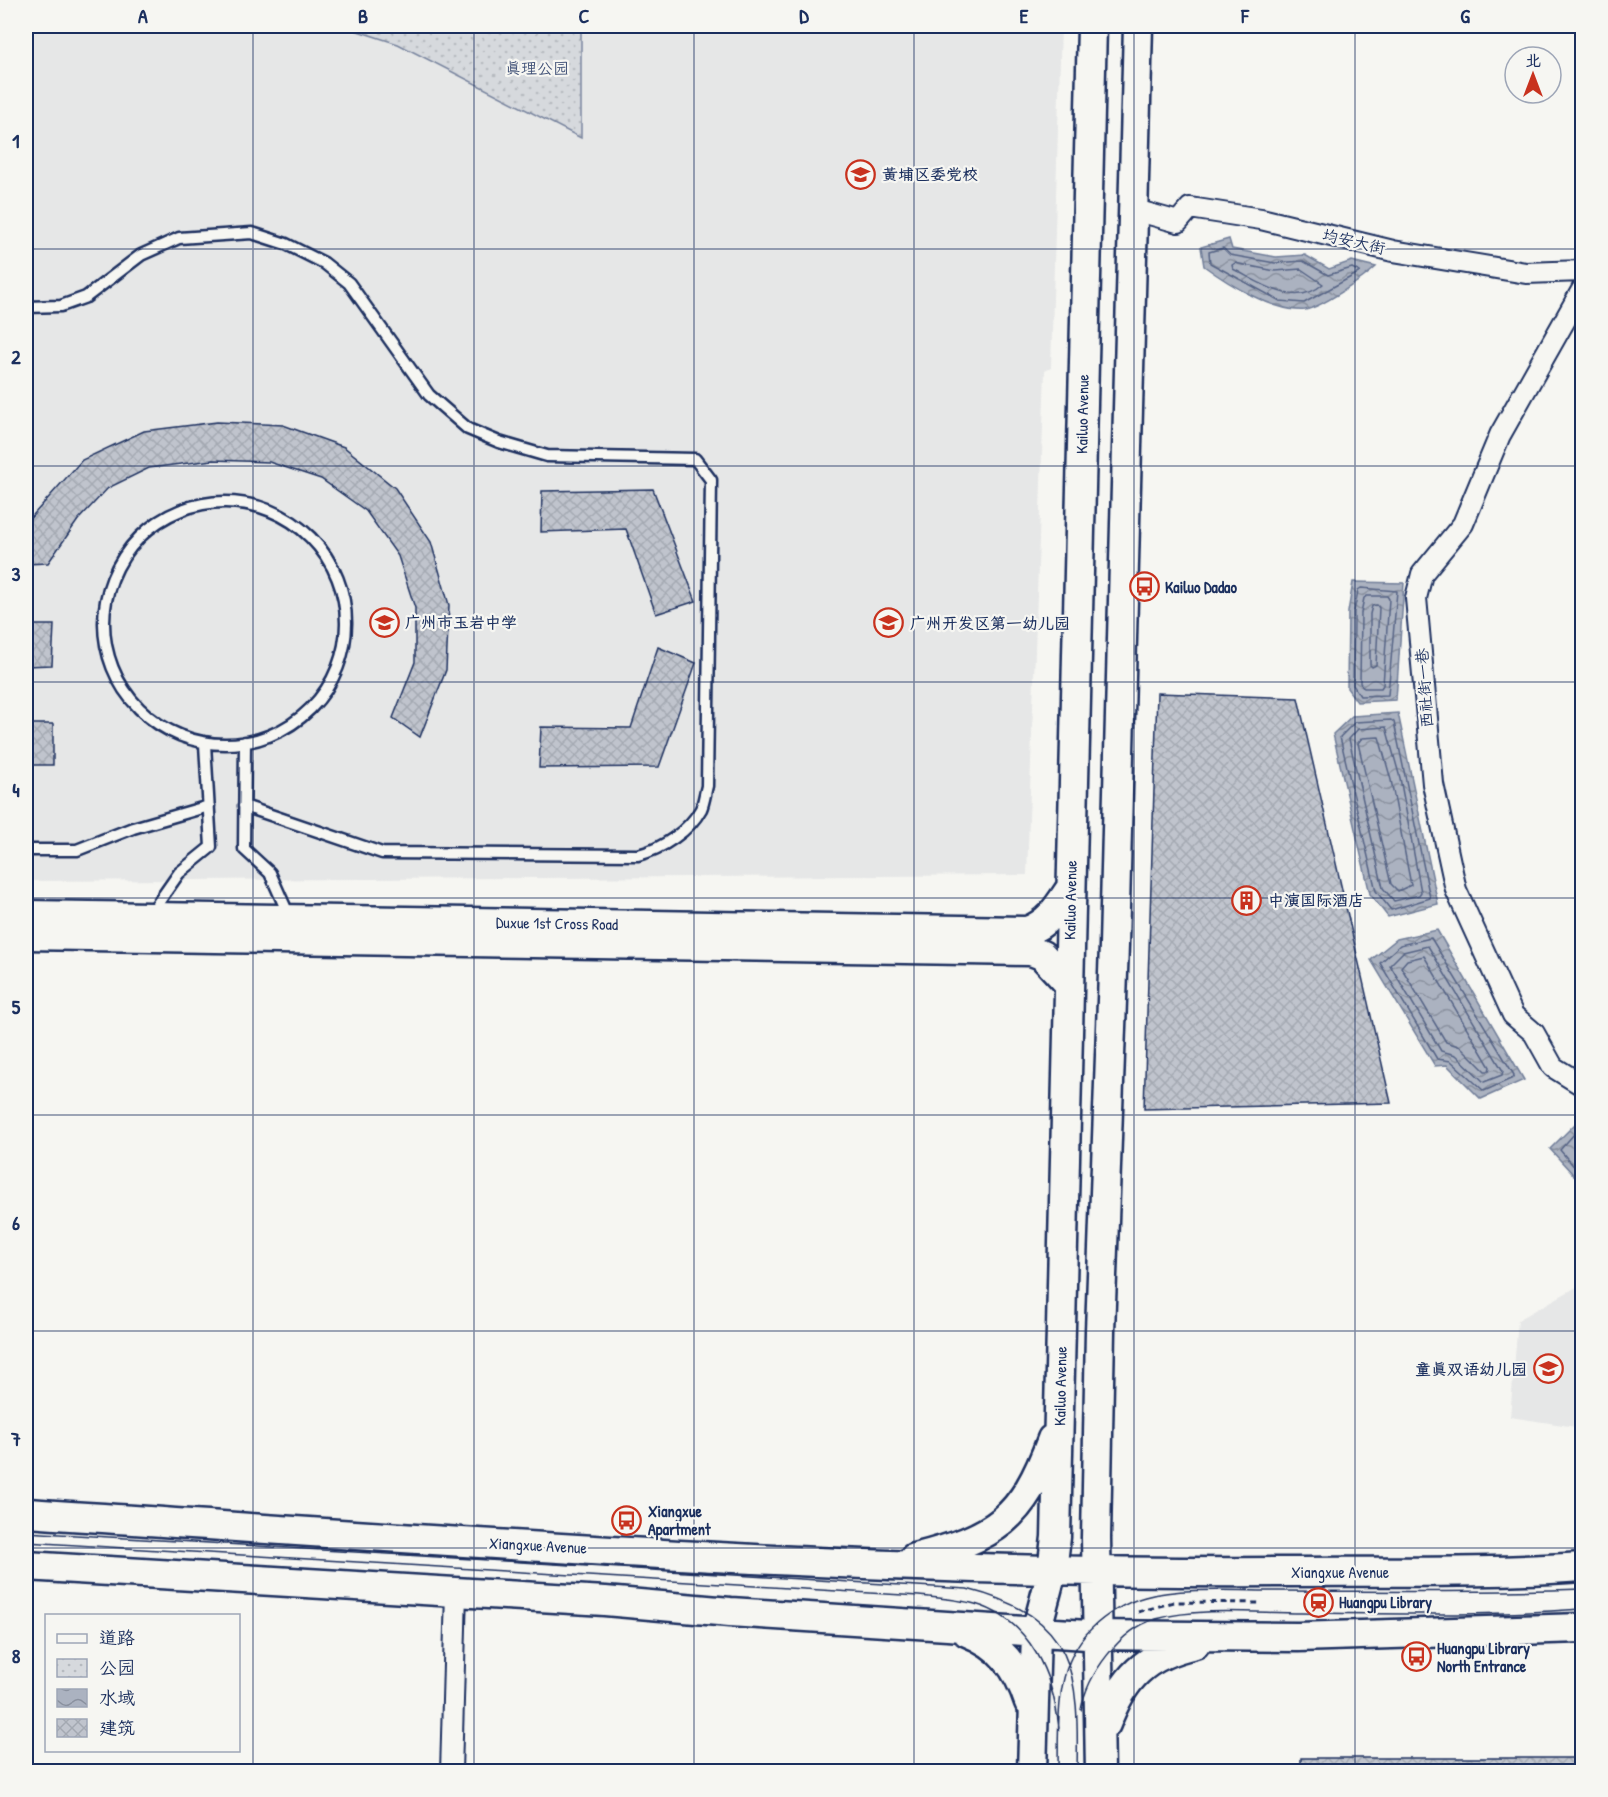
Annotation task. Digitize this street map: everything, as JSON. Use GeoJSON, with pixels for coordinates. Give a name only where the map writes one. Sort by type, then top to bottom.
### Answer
{"type":"FeatureCollection","features":[{"type":"Feature","properties":{"kind":"main road","name":"Kailuo Avenue"},"geometry":{"type":"LineString","coordinates":[[1032,1772],[1036,1632],[1052,1571],[1056,1537],[1092,26]]}},
{"type":"Feature","properties":{"kind":"main road"},"geometry":{"type":"LineString","coordinates":[[1100,1772],[1097,1572],[1099,1355],[1135,210],[1138,26]]}},
{"type":"Feature","properties":{"kind":"main road","name":"Duxue 1st Cross Road"},"geometry":{"type":"LineString","coordinates":[[26,915],[1027,931],[1037,927],[1054,914],[1070,889]]}},
{"type":"Feature","properties":{"kind":"main road","name":"Duxue 1st Cross Road"},"geometry":{"type":"LineString","coordinates":[[26,935],[1031,951],[1042,955],[1068,983]]}},
{"type":"Feature","properties":{"kind":"main road"},"geometry":{"type":"LineString","coordinates":[[1060,1351],[1077,1375],[1085,1380],[1094,1376],[1099,1355]]}},
{"type":"Feature","properties":{"kind":"main road"},"geometry":{"type":"LineString","coordinates":[[882,1566],[977,1539],[997,1527],[1025,1495],[1040,1470],[1059,1420]]}},
{"type":"Feature","properties":{"kind":"main road","name":"Xiangxue Avenue"},"geometry":{"type":"LineString","coordinates":[[26,1513],[882,1566],[1097,1572],[1457,1572],[1582,1567]]}},
{"type":"Feature","properties":{"kind":"main road"},"geometry":{"type":"LineString","coordinates":[[26,1566],[1099,1635],[1226,1637],[1387,1635],[1582,1628]]}},
{"type":"Feature","properties":{"kind":"main road"},"geometry":{"type":"LineString","coordinates":[[954,1626],[980,1637],[1002,1651],[1016,1671],[1033,1716]]}},
{"type":"Feature","properties":{"kind":"main road"},"geometry":{"type":"LineString","coordinates":[[1101,1736],[1117,1696],[1129,1678],[1146,1663],[1184,1646],[1226,1637]]}},
{"type":"Feature","properties":{"kind":"street","name":"均安大街"},"geometry":{"type":"LineString","coordinates":[[1135,210],[1178,222],[1190,207],[1261,219],[1393,251],[1526,273],[1582,271]]}},
{"type":"Feature","properties":{"kind":"street","name":"西社街一巷"},"geometry":{"type":"LineString","coordinates":[[1582,290],[1500,435],[1463,524],[1422,574],[1416,598],[1433,784],[1456,890],[1513,1015],[1534,1033],[1553,1067],[1582,1085]]}},
{"type":"Feature","properties":{"kind":"street"},"geometry":{"type":"LineString","coordinates":[[451,1772],[456,1592]]}},
{"type":"Feature","properties":{"kind":"lane"},"geometry":{"type":"LineString","coordinates":[[26,307],[61,306],[86,297],[141,255],[179,238],[252,233],[286,243],[324,263],[349,283],[429,395],[468,429],[499,442],[547,456],[695,459],[711,480],[707,786],[701,808],[682,830],[659,850],[638,855],[381,853],[244,806]]}},
{"type":"Feature","properties":{"kind":"lane"},"geometry":{"type":"LineString","coordinates":[[228,502],[260,507],[290,520],[315,541],[333,567],[345,609],[347,631],[340,662],[326,691],[304,715],[276,733],[245,742],[205,744],[170,730],[143,712],[122,687],[109,657],[104,625],[107,593],[120,563],[139,537],[165,518],[195,506],[228,502]]}},
{"type":"Feature","properties":{"kind":"lane"},"geometry":{"type":"LineString","coordinates":[[245,742],[244,849],[270,873],[290,918]]}},
{"type":"Feature","properties":{"kind":"lane"},"geometry":{"type":"LineString","coordinates":[[149,916],[179,873],[211,847],[205,744]]}},
{"type":"Feature","properties":{"kind":"lane"},"geometry":{"type":"LineString","coordinates":[[26,850],[77,850],[133,828],[209,806]]}},
{"type":"Feature","properties":{"kind":"path"},"geometry":{"type":"LineString","coordinates":[[1137,1612],[1174,1602],[1262,1603]]}},
{"type":"Feature","properties":{"kind":"shaded area","name":"广州市玉岩中学"},"geometry":{"type":"Polygon","coordinates":[[[26,26],[342,26],[398,44],[581,138],[581,26],[1061,26],[1051,368],[1045,371],[1027,875],[26,881],[26,26]]]}},
{"type":"Feature","properties":{"kind":"shaded area","name":"童真双语幼儿园"},"geometry":{"type":"Polygon","coordinates":[[[1582,1284],[1582,1428],[1510,1417],[1518,1320],[1582,1284]]]}},
{"type":"Feature","properties":{"kind":"green space","name":"真理公园"},"geometry":{"type":"Polygon","coordinates":[[[342,26],[581,26],[581,138],[398,44],[342,26]]]}},
{"type":"Feature","properties":{"kind":"water"},"geometry":{"type":"Polygon","coordinates":[[[1229,239],[1232,249],[1276,257],[1305,255],[1329,269],[1352,261],[1376,267],[1321,304],[1305,310],[1293,310],[1266,302],[1204,266],[1201,247],[1229,239]]]}},
{"type":"Feature","properties":{"kind":"water"},"geometry":{"type":"Polygon","coordinates":[[[1353,582],[1404,583],[1396,700],[1357,702],[1347,688],[1348,612],[1353,582]]]}},
{"type":"Feature","properties":{"kind":"water"},"geometry":{"type":"Polygon","coordinates":[[[1398,713],[1438,904],[1388,917],[1370,894],[1333,734],[1352,716],[1398,713]]]}},
{"type":"Feature","properties":{"kind":"water"},"geometry":{"type":"Polygon","coordinates":[[[1437,930],[1524,1080],[1481,1099],[1447,1065],[1435,1066],[1371,960],[1397,939],[1437,930]]]}},
{"type":"Feature","properties":{"kind":"water"},"geometry":{"type":"Polygon","coordinates":[[[1582,1117],[1582,1184],[1550,1149],[1582,1117]]]}},
{"type":"Feature","properties":{"kind":"building"},"geometry":{"type":"Polygon","coordinates":[[[217,422],[283,425],[344,447],[395,488],[431,542],[449,605],[446,670],[420,737],[393,718],[415,662],[415,608],[398,556],[366,511],[321,479],[269,462],[213,460],[149,468],[108,488],[78,520],[48,563],[26,564],[26,523],[82,460],[144,431],[217,422]]]}},
{"type":"Feature","properties":{"kind":"building"},"geometry":{"type":"Polygon","coordinates":[[[653,489],[696,601],[656,614],[626,529],[541,532],[542,491],[653,489]]]}},
{"type":"Feature","properties":{"kind":"building"},"geometry":{"type":"Polygon","coordinates":[[[26,625],[54,625],[52,665],[26,666],[26,625]]]}},
{"type":"Feature","properties":{"kind":"building"},"geometry":{"type":"Polygon","coordinates":[[[658,647],[696,663],[659,767],[539,768],[541,727],[631,728],[658,647]]]}},
{"type":"Feature","properties":{"kind":"building","name":"中演国际酒店"},"geometry":{"type":"Polygon","coordinates":[[[1157,693],[1298,698],[1391,1103],[1144,1109],[1157,693]]]}},
{"type":"Feature","properties":{"kind":"building"},"geometry":{"type":"Polygon","coordinates":[[[26,724],[53,724],[53,765],[26,765],[26,724]]]}},
{"type":"Feature","properties":{"kind":"building"},"geometry":{"type":"Polygon","coordinates":[[[1301,1758],[1582,1758],[1582,1772],[1301,1772],[1301,1758]]]}},
{"type":"Feature","properties":{"kind":"tram line"},"geometry":{"type":"LineString","coordinates":[[26,1532],[967,1589],[1003,1601],[1031,1615],[1051,1633],[1064,1654],[1072,1678],[1076,1706],[1077,1772]]}},
{"type":"Feature","properties":{"kind":"tram line"},"geometry":{"type":"LineString","coordinates":[[26,1542],[919,1596],[961,1601],[994,1612],[1011,1623],[1025,1637],[1045,1670],[1059,1728]]}},
{"type":"Feature","properties":{"kind":"tram line"},"geometry":{"type":"LineString","coordinates":[[1058,1772],[1061,1696],[1070,1660],[1091,1629],[1109,1614],[1138,1599],[1159,1594],[1210,1590],[1582,1589]]}},
{"type":"Feature","properties":{"kind":"tram line"},"geometry":{"type":"LineString","coordinates":[[1081,1710],[1090,1682],[1107,1655],[1118,1643],[1143,1624],[1173,1615],[1228,1612],[1477,1614],[1582,1609]]}},
{"type":"Feature","properties":{"kind":"place","name":"黄埔区委党校"},"geometry":{"type":"Point","coordinates":[861,174]}},
{"type":"Feature","properties":{"kind":"place","name":"Kailuo Dadao"},"geometry":{"type":"Point","coordinates":[1144,587]}},
{"type":"Feature","properties":{"kind":"place","name":"广州市玉岩中学"},"geometry":{"type":"Point","coordinates":[384,622]}},
{"type":"Feature","properties":{"kind":"place","name":"广州开发区第一幼儿园"},"geometry":{"type":"Point","coordinates":[889,623]}},
{"type":"Feature","properties":{"kind":"place","name":"中演国际酒店"},"geometry":{"type":"Point","coordinates":[1247,900]}},
{"type":"Feature","properties":{"kind":"place","name":"童真双语幼儿园"},"geometry":{"type":"Point","coordinates":[1548,1369]}},
{"type":"Feature","properties":{"kind":"place","name":"Xiangxue Apartment"},"geometry":{"type":"Point","coordinates":[627,1520]}},
{"type":"Feature","properties":{"kind":"place","name":"Huangpu Library"},"geometry":{"type":"Point","coordinates":[1318,1602]}},
{"type":"Feature","properties":{"kind":"place","name":"Huangpu Library North Entrance"},"geometry":{"type":"Point","coordinates":[1416,1657]}}]}
